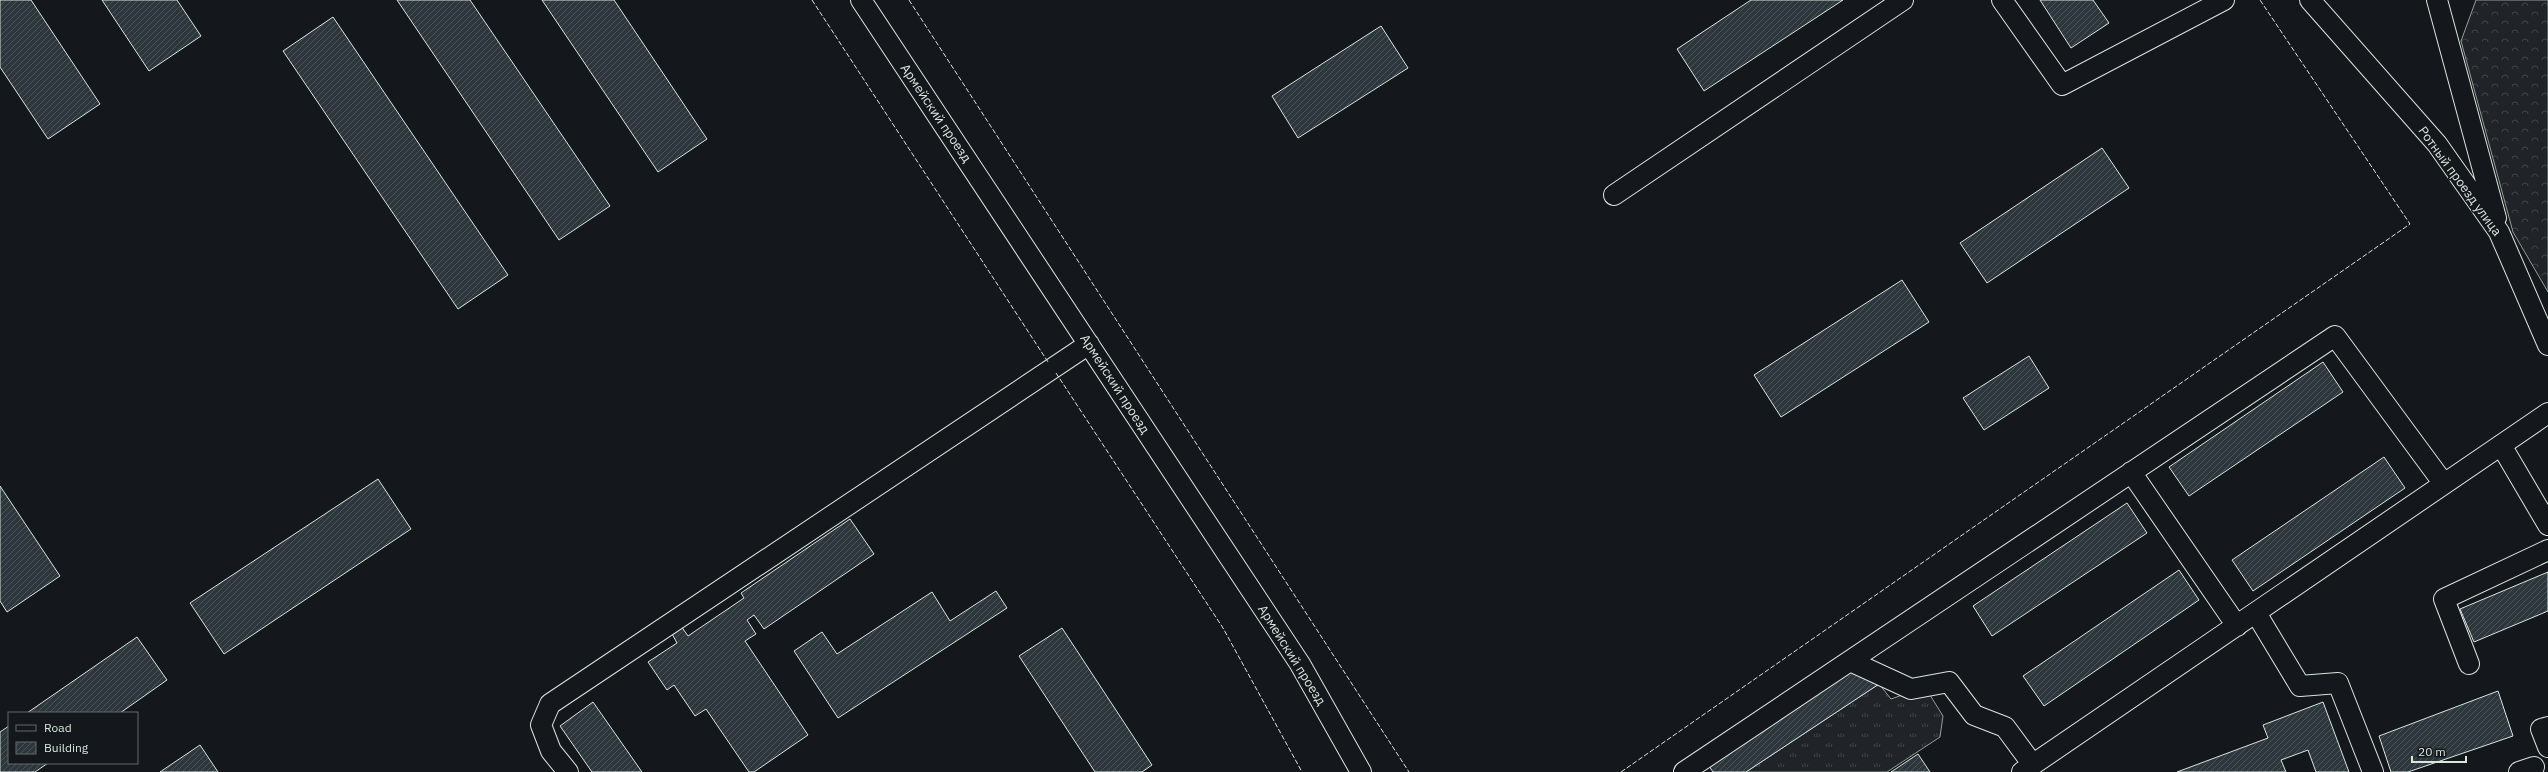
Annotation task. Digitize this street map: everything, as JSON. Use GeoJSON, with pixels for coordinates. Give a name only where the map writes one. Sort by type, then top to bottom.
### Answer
{"type":"FeatureCollection","features":[{"type":"Feature","properties":{"kind":"street","name":"Армейский проезд"},"geometry":{"type":"LineString","coordinates":[[861,0],[1300,664],[1361,772]]}},
{"type":"Feature","properties":{"kind":"street"},"geometry":{"type":"LineString","coordinates":[[1614,195],[1903,0]]}},
{"type":"Feature","properties":{"kind":"street"},"geometry":{"type":"LineString","coordinates":[[2002,0],[2062,86],[2224,0]]}},
{"type":"Feature","properties":{"kind":"street","name":"Ротный проезд улица"},"geometry":{"type":"LineString","coordinates":[[2310,0],[2437,144],[2499,232],[2548,345]]}},
{"type":"Feature","properties":{"kind":"street"},"geometry":{"type":"LineString","coordinates":[[2437,0],[2499,232]]}},
{"type":"Feature","properties":{"kind":"street"},"geometry":{"type":"LineString","coordinates":[[1684,772],[2335,336],[2444,484]]}},
{"type":"Feature","properties":{"kind":"street"},"geometry":{"type":"LineString","coordinates":[[568,772],[551,751],[541,725],[550,704],[1089,344]]}},
{"type":"Feature","properties":{"kind":"street"},"geometry":{"type":"LineString","coordinates":[[1850,661],[1911,689],[1949,682],[1974,715],[2005,727],[2028,769],[2548,413]]}},
{"type":"Feature","properties":{"kind":"street"},"geometry":{"type":"LineString","coordinates":[[2501,445],[2548,525]]}},
{"type":"Feature","properties":{"kind":"street"},"geometry":{"type":"LineString","coordinates":[[2131,472],[2237,626]]}},
{"type":"Feature","properties":{"kind":"street"},"geometry":{"type":"LineString","coordinates":[[2469,664],[2444,599],[2548,550]]}},
{"type":"Feature","properties":{"kind":"street"},"geometry":{"type":"LineString","coordinates":[[2256,613],[2300,686],[2338,683],[2372,772]]}},
{"type":"Feature","properties":{"kind":"street"},"geometry":{"type":"LineString","coordinates":[[2548,727],[2541,729],[2548,747]]}},
{"type":"Feature","properties":{"kind":"green space"},"geometry":{"type":"Polygon","coordinates":[[[2476,0],[2548,0],[2548,292],[2513,232],[2461,41],[2476,0]]]}},
{"type":"Feature","properties":{"kind":"green space"},"geometry":{"type":"Polygon","coordinates":[[[1879,684],[1891,699],[1925,687],[1943,716],[1940,737],[1887,772],[1746,772],[1879,684]]]}},
{"type":"Feature","properties":{"kind":"building"},"geometry":{"type":"Polygon","coordinates":[[[0,0],[31,0],[100,104],[48,139],[0,67],[0,0]]]}},
{"type":"Feature","properties":{"kind":"building"},"geometry":{"type":"Polygon","coordinates":[[[102,0],[177,0],[201,36],[149,71],[102,0]]]}},
{"type":"Feature","properties":{"kind":"building"},"geometry":{"type":"Polygon","coordinates":[[[397,0],[470,0],[610,206],[559,240],[397,0]]]}},
{"type":"Feature","properties":{"kind":"building"},"geometry":{"type":"Polygon","coordinates":[[[542,0],[614,0],[707,139],[658,172],[542,0]]]}},
{"type":"Feature","properties":{"kind":"building"},"geometry":{"type":"Polygon","coordinates":[[[1751,0],[1843,0],[1704,91],[1677,49],[1751,0]]]}},
{"type":"Feature","properties":{"kind":"building"},"geometry":{"type":"Polygon","coordinates":[[[2040,0],[2093,0],[2109,23],[2071,48],[2040,0]]]}},
{"type":"Feature","properties":{"kind":"building"},"geometry":{"type":"Polygon","coordinates":[[[333,17],[508,275],[458,309],[283,51],[333,17]]]}},
{"type":"Feature","properties":{"kind":"building"},"geometry":{"type":"Polygon","coordinates":[[[1381,26],[1408,68],[1298,138],[1272,96],[1381,26]]]}},
{"type":"Feature","properties":{"kind":"building"},"geometry":{"type":"Polygon","coordinates":[[[2102,148],[2129,188],[1987,283],[1960,243],[2102,148]]]}},
{"type":"Feature","properties":{"kind":"building"},"geometry":{"type":"Polygon","coordinates":[[[1902,280],[1929,322],[1781,417],[1754,375],[1902,280]]]}},
{"type":"Feature","properties":{"kind":"building"},"geometry":{"type":"Polygon","coordinates":[[[2029,356],[2049,388],[1984,430],[1963,398],[2029,356]]]}},
{"type":"Feature","properties":{"kind":"building"},"geometry":{"type":"Polygon","coordinates":[[[2323,362],[2343,392],[2189,496],[2169,467],[2323,362]]]}},
{"type":"Feature","properties":{"kind":"building"},"geometry":{"type":"Polygon","coordinates":[[[2384,457],[2405,488],[2253,591],[2232,560],[2384,457]]]}},
{"type":"Feature","properties":{"kind":"building"},"geometry":{"type":"Polygon","coordinates":[[[378,479],[411,529],[224,654],[190,603],[378,479]]]}},
{"type":"Feature","properties":{"kind":"building"},"geometry":{"type":"Polygon","coordinates":[[[0,486],[60,576],[7,612],[0,601],[0,486]]]}},
{"type":"Feature","properties":{"kind":"building"},"geometry":{"type":"Polygon","coordinates":[[[2127,503],[2147,533],[1992,636],[1973,606],[2127,503]]]}},
{"type":"Feature","properties":{"kind":"building"},"geometry":{"type":"Polygon","coordinates":[[[850,519],[874,554],[764,629],[754,615],[747,620],[756,634],[745,641],[808,735],[754,772],[749,772],[706,709],[695,716],[674,685],[667,690],[648,662],[677,643],[671,632],[681,626],[688,636],[744,598],[741,593],[850,519]]]}},
{"type":"Feature","properties":{"kind":"building"},"geometry":{"type":"Polygon","coordinates":[[[2179,570],[2199,600],[2044,706],[2023,676],[2179,570]]]}},
{"type":"Feature","properties":{"kind":"building"},"geometry":{"type":"Polygon","coordinates":[[[2548,572],[2548,611],[2474,642],[2460,609],[2548,572]]]}},
{"type":"Feature","properties":{"kind":"building"},"geometry":{"type":"Polygon","coordinates":[[[996,591],[1007,608],[838,718],[794,651],[822,632],[837,654],[932,592],[950,621],[996,591]]]}},
{"type":"Feature","properties":{"kind":"building"},"geometry":{"type":"Polygon","coordinates":[[[1062,628],[1152,765],[1142,772],[1095,772],[1019,656],[1062,628]]]}},
{"type":"Feature","properties":{"kind":"building"},"geometry":{"type":"Polygon","coordinates":[[[137,637],[167,680],[121,712],[28,712],[137,637]]]}},
{"type":"Feature","properties":{"kind":"building"},"geometry":{"type":"Polygon","coordinates":[[[1859,654],[1879,684],[1746,772],[1713,772],[1703,757],[1859,654]]]}},
{"type":"Feature","properties":{"kind":"building"},"geometry":{"type":"Polygon","coordinates":[[[2498,691],[2513,736],[2408,772],[2391,772],[2379,736],[2498,691]]]}},
{"type":"Feature","properties":{"kind":"building"},"geometry":{"type":"Polygon","coordinates":[[[593,702],[642,772],[592,772],[560,726],[593,702]]]}},
{"type":"Feature","properties":{"kind":"building"},"geometry":{"type":"Polygon","coordinates":[[[2323,702],[2349,772],[2316,772],[2308,750],[2281,760],[2286,772],[2177,772],[2268,738],[2263,725],[2323,702]]]}},
{"type":"Feature","properties":{"kind":"building"},"geometry":{"type":"Polygon","coordinates":[[[8,727],[8,764],[47,764],[35,772],[0,772],[0,732],[8,727]]]}},
{"type":"Feature","properties":{"kind":"building"},"geometry":{"type":"Polygon","coordinates":[[[200,745],[218,772],[160,772],[200,745]]]}},
{"type":"Feature","properties":{"kind":"building"},"geometry":{"type":"Polygon","coordinates":[[[1918,754],[1930,772],[1891,772],[1918,754]]]}},
{"type":"Feature","properties":{"kind":"fence"},"geometry":{"type":"LineString","coordinates":[[812,0],[1048,362]]}},
{"type":"Feature","properties":{"kind":"fence"},"geometry":{"type":"LineString","coordinates":[[909,0],[1409,772]]}},
{"type":"Feature","properties":{"kind":"fence"},"geometry":{"type":"LineString","coordinates":[[1621,772],[2410,224],[2260,0]]}},
{"type":"Feature","properties":{"kind":"fence"},"geometry":{"type":"LineString","coordinates":[[1056,373],[1223,628],[1302,772]]}}]}
